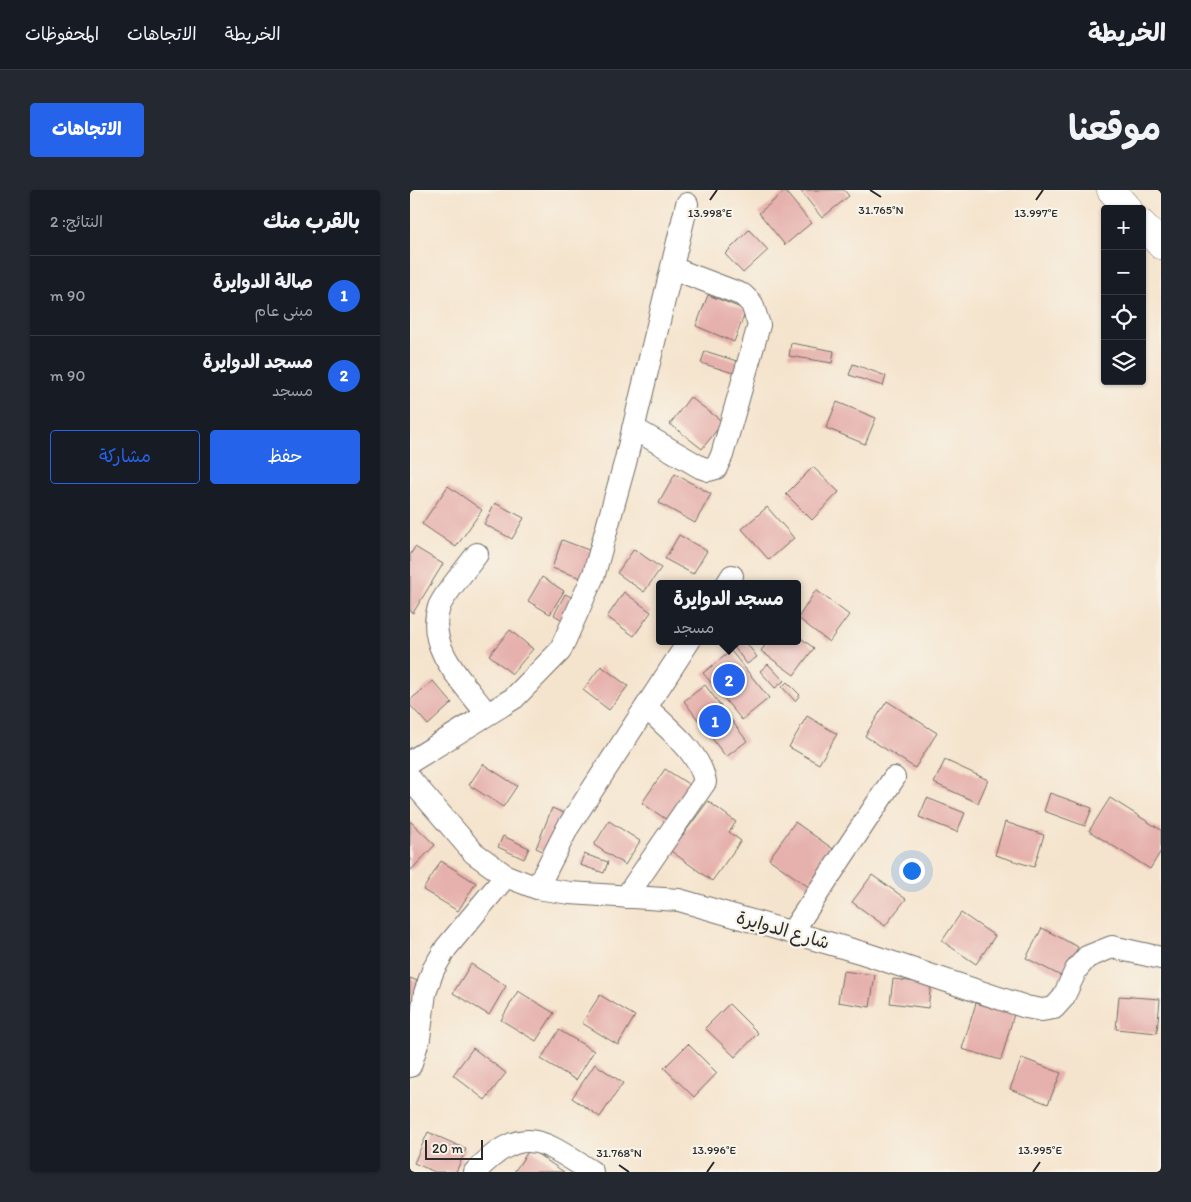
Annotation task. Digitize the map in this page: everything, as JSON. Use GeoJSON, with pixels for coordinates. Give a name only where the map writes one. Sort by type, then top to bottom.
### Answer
{"type":"FeatureCollection","features":[{"type":"Feature","properties":{"kind":"main road"},"geometry":{"type":"LineString","coordinates":[[1111,190],[1124,205]]}},
{"type":"Feature","properties":{"kind":"main road"},"geometry":{"type":"LineString","coordinates":[[1146,228],[1161,245]]}},
{"type":"Feature","properties":{"kind":"street"},"geometry":{"type":"LineString","coordinates":[[410,762],[514,698],[560,650],[594,574],[633,428],[687,204]]}},
{"type":"Feature","properties":{"kind":"street"},"geometry":{"type":"LineString","coordinates":[[633,428],[700,467],[709,470],[716,468],[722,456],[759,325],[752,304],[743,295],[672,268]]}},
{"type":"Feature","properties":{"kind":"street"},"geometry":{"type":"LineString","coordinates":[[477,554],[439,606],[435,631],[441,651],[487,714]]}},
{"type":"Feature","properties":{"kind":"street"},"geometry":{"type":"LineString","coordinates":[[536,888],[568,827],[686,645]]}},
{"type":"Feature","properties":{"kind":"street"},"geometry":{"type":"LineString","coordinates":[[626,897],[705,782],[703,769],[695,758],[646,707]]}},
{"type":"Feature","properties":{"kind":"street"},"geometry":{"type":"LineString","coordinates":[[792,932],[894,778]]}},
{"type":"Feature","properties":{"kind":"street","name":"شارع الدوايرة"},"geometry":{"type":"LineString","coordinates":[[410,779],[474,853],[506,876],[536,888],[679,900],[792,932],[1042,1010],[1054,1008],[1063,998],[1076,970],[1087,957],[1112,947],[1161,958]]}},
{"type":"Feature","properties":{"kind":"street"},"geometry":{"type":"LineString","coordinates":[[410,1066],[419,1038],[425,993],[433,970],[446,948],[506,876]]}},
{"type":"Feature","properties":{"kind":"street"},"geometry":{"type":"LineString","coordinates":[[475,1172],[498,1151],[515,1142],[530,1139],[550,1146],[592,1172]]}},
{"type":"Feature","properties":{"kind":"building"},"geometry":{"type":"Polygon","coordinates":[[[800,190],[844,190],[849,196],[822,218],[800,190]]]}},
{"type":"Feature","properties":{"kind":"building"},"geometry":{"type":"Polygon","coordinates":[[[785,191],[811,223],[785,245],[759,213],[785,191]]]}},
{"type":"Feature","properties":{"kind":"building"},"geometry":{"type":"Polygon","coordinates":[[[749,230],[768,250],[743,273],[725,254],[749,230]]]}},
{"type":"Feature","properties":{"kind":"building"},"geometry":{"type":"Polygon","coordinates":[[[708,295],[746,310],[734,342],[696,326],[708,295]]]}},
{"type":"Feature","properties":{"kind":"building"},"geometry":{"type":"Polygon","coordinates":[[[791,343],[834,351],[832,363],[789,356],[791,343]]]}},
{"type":"Feature","properties":{"kind":"building"},"geometry":{"type":"Polygon","coordinates":[[[705,351],[746,364],[743,376],[701,363],[705,351]]]}},
{"type":"Feature","properties":{"kind":"building"},"geometry":{"type":"Polygon","coordinates":[[[853,364],[886,376],[883,386],[849,375],[853,364]]]}},
{"type":"Feature","properties":{"kind":"building"},"geometry":{"type":"Polygon","coordinates":[[[690,397],[723,422],[702,449],[670,424],[690,397]]]}},
{"type":"Feature","properties":{"kind":"building"},"geometry":{"type":"Polygon","coordinates":[[[837,402],[876,418],[865,444],[826,428],[837,402]]]}},
{"type":"Feature","properties":{"kind":"building"},"geometry":{"type":"Polygon","coordinates":[[[813,467],[839,492],[812,520],[786,494],[813,467]]]}},
{"type":"Feature","properties":{"kind":"building"},"geometry":{"type":"Polygon","coordinates":[[[675,474],[711,494],[695,523],[659,503],[675,474]]]}},
{"type":"Feature","properties":{"kind":"building"},"geometry":{"type":"Polygon","coordinates":[[[448,486],[482,510],[456,547],[422,524],[448,486]]]}},
{"type":"Feature","properties":{"kind":"building"},"geometry":{"type":"Polygon","coordinates":[[[495,503],[524,518],[512,539],[484,524],[495,503]]]}},
{"type":"Feature","properties":{"kind":"building"},"geometry":{"type":"Polygon","coordinates":[[[767,507],[794,538],[769,560],[742,529],[767,507]]]}},
{"type":"Feature","properties":{"kind":"building"},"geometry":{"type":"Polygon","coordinates":[[[679,535],[707,551],[693,574],[665,559],[679,535]]]}},
{"type":"Feature","properties":{"kind":"building"},"geometry":{"type":"Polygon","coordinates":[[[562,540],[594,552],[584,579],[552,568],[562,540]]]}},
{"type":"Feature","properties":{"kind":"building"},"geometry":{"type":"Polygon","coordinates":[[[415,547],[443,564],[413,613],[410,611],[410,555],[415,547]]]}},
{"type":"Feature","properties":{"kind":"building"},"geometry":{"type":"Polygon","coordinates":[[[634,549],[661,568],[644,592],[617,573],[634,549]]]}},
{"type":"Feature","properties":{"kind":"building"},"geometry":{"type":"Polygon","coordinates":[[[542,577],[564,591],[550,614],[528,601],[542,577]]]}},
{"type":"Feature","properties":{"kind":"building"},"geometry":{"type":"Polygon","coordinates":[[[816,590],[849,615],[829,642],[801,620],[801,613],[816,590]]]}},
{"type":"Feature","properties":{"kind":"building"},"geometry":{"type":"Polygon","coordinates":[[[624,592],[651,612],[634,636],[607,617],[624,592]]]}},
{"type":"Feature","properties":{"kind":"building"},"geometry":{"type":"Polygon","coordinates":[[[565,594],[580,601],[568,623],[554,615],[565,594]]]}},
{"type":"Feature","properties":{"kind":"building"},"geometry":{"type":"Polygon","coordinates":[[[510,630],[533,649],[512,674],[489,655],[510,630]]]}},
{"type":"Feature","properties":{"kind":"building"},"geometry":{"type":"Polygon","coordinates":[[[801,638],[814,648],[794,675],[761,651],[765,645],[801,645],[801,638]]]}},
{"type":"Feature","properties":{"kind":"building"},"geometry":{"type":"Polygon","coordinates":[[[748,645],[757,657],[747,664],[734,647],[748,645]]]}},
{"type":"Feature","properties":{"kind":"building"},"geometry":{"type":"Polygon","coordinates":[[[731,651],[769,698],[742,720],[703,673],[731,651]]]}},
{"type":"Feature","properties":{"kind":"building"},"geometry":{"type":"Polygon","coordinates":[[[768,664],[784,681],[775,688],[760,671],[768,664]]]}},
{"type":"Feature","properties":{"kind":"building"},"geometry":{"type":"Polygon","coordinates":[[[601,666],[628,686],[609,710],[583,690],[601,666]]]}},
{"type":"Feature","properties":{"kind":"building"},"geometry":{"type":"Polygon","coordinates":[[[433,681],[452,703],[428,725],[410,705],[410,700],[433,681]]]}},
{"type":"Feature","properties":{"kind":"building"},"geometry":{"type":"Polygon","coordinates":[[[787,682],[800,695],[795,701],[782,687],[787,682]]]}},
{"type":"Feature","properties":{"kind":"building"},"geometry":{"type":"Polygon","coordinates":[[[705,685],[747,741],[726,757],[684,701],[705,685]]]}},
{"type":"Feature","properties":{"kind":"building"},"geometry":{"type":"Polygon","coordinates":[[[887,701],[937,733],[915,768],[865,736],[887,701]]]}},
{"type":"Feature","properties":{"kind":"building"},"geometry":{"type":"Polygon","coordinates":[[[807,716],[837,734],[819,764],[789,747],[807,716]]]}},
{"type":"Feature","properties":{"kind":"building"},"geometry":{"type":"Polygon","coordinates":[[[945,760],[988,780],[978,803],[934,783],[945,760]]]}},
{"type":"Feature","properties":{"kind":"building"},"geometry":{"type":"Polygon","coordinates":[[[483,764],[517,786],[503,807],[469,785],[483,764]]]}},
{"type":"Feature","properties":{"kind":"building"},"geometry":{"type":"Polygon","coordinates":[[[665,769],[693,787],[670,822],[642,803],[665,769]]]}},
{"type":"Feature","properties":{"kind":"building"},"geometry":{"type":"Polygon","coordinates":[[[1050,793],[1092,808],[1085,826],[1044,811],[1050,793]]]}},
{"type":"Feature","properties":{"kind":"building"},"geometry":{"type":"Polygon","coordinates":[[[927,798],[965,813],[957,832],[919,817],[927,798]]]}},
{"type":"Feature","properties":{"kind":"building"},"geometry":{"type":"Polygon","coordinates":[[[1110,798],[1161,830],[1161,851],[1150,869],[1089,831],[1110,798]]]}},
{"type":"Feature","properties":{"kind":"building"},"geometry":{"type":"Polygon","coordinates":[[[708,801],[736,822],[729,832],[741,841],[712,881],[671,851],[708,801]]]}},
{"type":"Feature","properties":{"kind":"building"},"geometry":{"type":"Polygon","coordinates":[[[552,808],[564,813],[547,853],[536,848],[552,808]]]}},
{"type":"Feature","properties":{"kind":"building"},"geometry":{"type":"Polygon","coordinates":[[[410,821],[435,845],[410,871],[410,821]]]}},
{"type":"Feature","properties":{"kind":"building"},"geometry":{"type":"Polygon","coordinates":[[[609,821],[640,841],[625,865],[594,845],[609,821]]]}},
{"type":"Feature","properties":{"kind":"building"},"geometry":{"type":"Polygon","coordinates":[[[795,822],[836,851],[810,888],[769,859],[795,822]]]}},
{"type":"Feature","properties":{"kind":"building"},"geometry":{"type":"Polygon","coordinates":[[[1005,822],[1044,835],[1034,867],[995,855],[1005,822]]]}},
{"type":"Feature","properties":{"kind":"building"},"geometry":{"type":"Polygon","coordinates":[[[503,836],[529,848],[524,859],[498,847],[503,836]]]}},
{"type":"Feature","properties":{"kind":"building"},"geometry":{"type":"Polygon","coordinates":[[[584,854],[608,862],[604,873],[580,865],[584,854]]]}},
{"type":"Feature","properties":{"kind":"building"},"geometry":{"type":"Polygon","coordinates":[[[441,861],[476,883],[458,911],[423,890],[441,861]]]}},
{"type":"Feature","properties":{"kind":"building"},"geometry":{"type":"Polygon","coordinates":[[[872,875],[906,899],[885,926],[852,902],[872,875]]]}},
{"type":"Feature","properties":{"kind":"building"},"geometry":{"type":"Polygon","coordinates":[[[961,913],[995,936],[976,964],[942,941],[961,913]]]}},
{"type":"Feature","properties":{"kind":"building"},"geometry":{"type":"Polygon","coordinates":[[[1042,928],[1078,947],[1063,977],[1026,958],[1042,928]]]}},
{"type":"Feature","properties":{"kind":"building"},"geometry":{"type":"Polygon","coordinates":[[[471,964],[506,986],[489,1015],[453,993],[471,964]]]}},
{"type":"Feature","properties":{"kind":"building"},"geometry":{"type":"Polygon","coordinates":[[[843,971],[875,975],[870,1007],[838,1002],[843,971]]]}},
{"type":"Feature","properties":{"kind":"building"},"geometry":{"type":"Polygon","coordinates":[[[410,978],[420,982],[410,1004],[410,978]]]}},
{"type":"Feature","properties":{"kind":"building"},"geometry":{"type":"Polygon","coordinates":[[[893,979],[931,984],[928,1008],[890,1003],[893,979]]]}},
{"type":"Feature","properties":{"kind":"building"},"geometry":{"type":"Polygon","coordinates":[[[518,991],[554,1013],[536,1041],[501,1020],[518,991]]]}},
{"type":"Feature","properties":{"kind":"building"},"geometry":{"type":"Polygon","coordinates":[[[600,995],[635,1016],[618,1045],[582,1023],[600,995]]]}},
{"type":"Feature","properties":{"kind":"building"},"geometry":{"type":"Polygon","coordinates":[[[1119,996],[1160,999],[1157,1033],[1116,1029],[1119,996]]]}},
{"type":"Feature","properties":{"kind":"building"},"geometry":{"type":"Polygon","coordinates":[[[976,1003],[1014,1014],[1001,1060],[962,1049],[976,1003]]]}},
{"type":"Feature","properties":{"kind":"building"},"geometry":{"type":"Polygon","coordinates":[[[729,1004],[758,1033],[735,1057],[705,1028],[729,1004]]]}},
{"type":"Feature","properties":{"kind":"building"},"geometry":{"type":"Polygon","coordinates":[[[559,1030],[594,1051],[576,1080],[541,1059],[559,1030]]]}},
{"type":"Feature","properties":{"kind":"building"},"geometry":{"type":"Polygon","coordinates":[[[688,1044],[717,1073],[694,1097],[664,1068],[688,1044]]]}},
{"type":"Feature","properties":{"kind":"building"},"geometry":{"type":"Polygon","coordinates":[[[473,1048],[506,1073],[485,1100],[453,1075],[473,1048]]]}},
{"type":"Feature","properties":{"kind":"building"},"geometry":{"type":"Polygon","coordinates":[[[1022,1058],[1061,1073],[1048,1104],[1010,1089],[1022,1058]]]}},
{"type":"Feature","properties":{"kind":"building"},"geometry":{"type":"Polygon","coordinates":[[[595,1064],[623,1083],[600,1117],[572,1098],[595,1064]]]}},
{"type":"Feature","properties":{"kind":"building"},"geometry":{"type":"Polygon","coordinates":[[[428,1132],[466,1149],[456,1172],[435,1172],[414,1163],[428,1132]]]}},
{"type":"Feature","properties":{"kind":"building"},"geometry":{"type":"Polygon","coordinates":[[[530,1149],[564,1172],[514,1172],[530,1149]]]}},
{"type":"Feature","properties":{"kind":"place","name":"مسجد الدوايرة"},"geometry":{"type":"Point","coordinates":[729,680]}},
{"type":"Feature","properties":{"kind":"place","name":"صالة الدوايرة"},"geometry":{"type":"Point","coordinates":[715,721]}}]}
